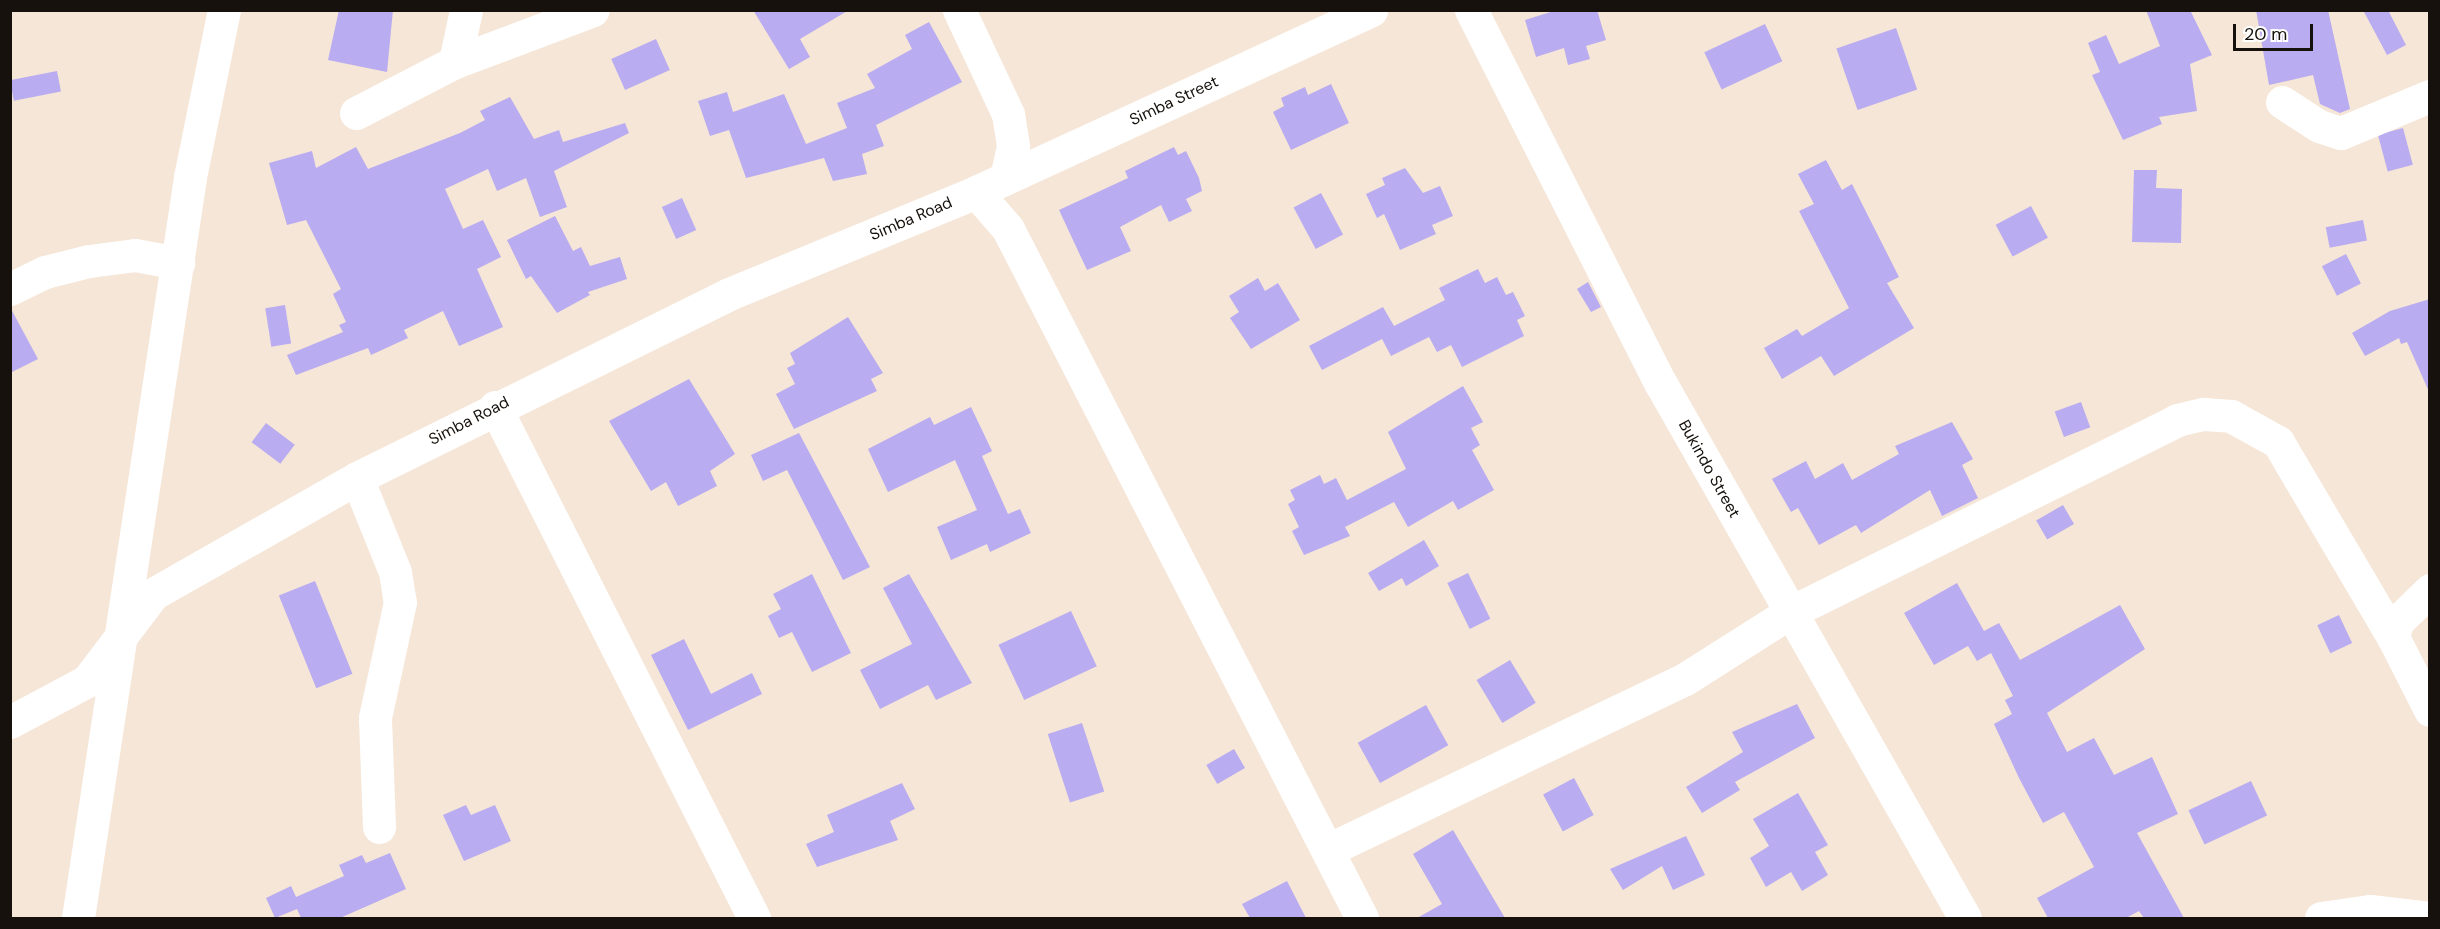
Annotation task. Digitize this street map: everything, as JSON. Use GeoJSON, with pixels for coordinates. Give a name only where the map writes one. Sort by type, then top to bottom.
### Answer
{"type":"FeatureCollection","features":[{"type":"Feature","properties":{"kind":"street"},"geometry":{"type":"LineString","coordinates":[[78,918],[178,263],[224,10]]}},
{"type":"Feature","properties":{"kind":"street"},"geometry":{"type":"LineString","coordinates":[[455,62],[466,10]]}},
{"type":"Feature","properties":{"kind":"street"},"geometry":{"type":"LineString","coordinates":[[356,113],[455,62],[593,10]]}},
{"type":"Feature","properties":{"kind":"street"},"geometry":{"type":"LineString","coordinates":[[959,10],[1008,114],[1013,147],[1006,178]]}},
{"type":"Feature","properties":{"kind":"street","name":"Simba Street"},"geometry":{"type":"LineString","coordinates":[[976,192],[1371,10]]}},
{"type":"Feature","properties":{"kind":"street","name":"Bukindo Street"},"geometry":{"type":"LineString","coordinates":[[1472,10],[1662,384],[1789,613],[1965,918]]}},
{"type":"Feature","properties":{"kind":"street"},"geometry":{"type":"LineString","coordinates":[[2282,102],[2319,126],[2341,133],[2430,96]]}},
{"type":"Feature","properties":{"kind":"street"},"geometry":{"type":"LineString","coordinates":[[976,192],[1008,229],[1330,849],[1362,918]]}},
{"type":"Feature","properties":{"kind":"street","name":"Simba Road"},"geometry":{"type":"LineString","coordinates":[[10,722],[87,681],[153,594],[357,478],[495,407],[729,294],[976,192]]}},
{"type":"Feature","properties":{"kind":"street"},"geometry":{"type":"LineString","coordinates":[[10,289],[45,272],[89,261],[135,255],[178,263]]}},
{"type":"Feature","properties":{"kind":"street"},"geometry":{"type":"LineString","coordinates":[[495,407],[754,918]]}},
{"type":"Feature","properties":{"kind":"street"},"geometry":{"type":"LineString","coordinates":[[1330,849],[1685,679],[1789,613],[2177,420],[2204,414],[2231,416],[2278,442],[2393,638],[2430,710]]}},
{"type":"Feature","properties":{"kind":"street"},"geometry":{"type":"LineString","coordinates":[[357,478],[394,572],[400,602],[375,718],[379,827]]}},
{"type":"Feature","properties":{"kind":"street"},"geometry":{"type":"LineString","coordinates":[[2393,638],[2397,622],[2430,590]]}},
{"type":"Feature","properties":{"kind":"street"},"geometry":{"type":"LineString","coordinates":[[2321,918],[2370,910],[2430,918]]}},
{"type":"Feature","properties":{"kind":"building"},"geometry":{"type":"Polygon","coordinates":[[[339,10],[393,10],[387,72],[328,60],[339,10]]]}},
{"type":"Feature","properties":{"kind":"building"},"geometry":{"type":"Polygon","coordinates":[[[753,10],[849,10],[800,39],[810,57],[789,69],[753,10]]]}},
{"type":"Feature","properties":{"kind":"building"},"geometry":{"type":"Polygon","coordinates":[[[1557,10],[1597,10],[1606,40],[1586,46],[1590,59],[1568,65],[1564,48],[1536,57],[1525,20],[1557,10]]]}},
{"type":"Feature","properties":{"kind":"building"},"geometry":{"type":"Polygon","coordinates":[[[2146,10],[2190,10],[2212,55],[2190,64],[2197,111],[2159,117],[2162,124],[2123,140],[2092,75],[2100,72],[2088,43],[2106,35],[2119,64],[2160,46],[2146,10]]]}},
{"type":"Feature","properties":{"kind":"building"},"geometry":{"type":"Polygon","coordinates":[[[2256,10],[2328,10],[2350,109],[2340,113],[2320,104],[2313,75],[2269,85],[2256,10]]]}},
{"type":"Feature","properties":{"kind":"building"},"geometry":{"type":"Polygon","coordinates":[[[2363,10],[2388,10],[2406,45],[2387,55],[2363,10]]]}},
{"type":"Feature","properties":{"kind":"building"},"geometry":{"type":"Polygon","coordinates":[[[929,22],[962,82],[876,125],[884,146],[862,154],[867,174],[833,181],[824,158],[746,178],[729,130],[710,136],[698,101],[727,92],[733,112],[784,94],[806,144],[847,128],[837,103],[875,88],[867,74],[912,49],[905,35],[929,22]]]}},
{"type":"Feature","properties":{"kind":"building"},"geometry":{"type":"Polygon","coordinates":[[[1765,24],[1782,61],[1722,89],[1704,52],[1765,24]]]}},
{"type":"Feature","properties":{"kind":"building"},"geometry":{"type":"Polygon","coordinates":[[[1896,28],[1917,89],[1858,110],[1836,49],[1896,28]]]}},
{"type":"Feature","properties":{"kind":"building"},"geometry":{"type":"Polygon","coordinates":[[[656,39],[670,70],[625,90],[611,59],[656,39]]]}},
{"type":"Feature","properties":{"kind":"building"},"geometry":{"type":"Polygon","coordinates":[[[57,71],[61,92],[14,101],[10,80],[57,71]]]}},
{"type":"Feature","properties":{"kind":"building"},"geometry":{"type":"Polygon","coordinates":[[[1331,84],[1349,123],[1291,150],[1273,112],[1284,106],[1281,98],[1305,87],[1308,95],[1331,84]]]}},
{"type":"Feature","properties":{"kind":"building"},"geometry":{"type":"Polygon","coordinates":[[[510,97],[534,139],[559,130],[563,142],[625,123],[629,133],[554,171],[567,207],[540,217],[526,178],[497,191],[488,169],[445,189],[463,229],[483,220],[501,257],[477,269],[503,327],[459,346],[443,311],[404,330],[408,338],[371,355],[368,348],[296,375],[287,355],[343,332],[339,325],[346,322],[333,294],[341,289],[306,220],[287,225],[269,163],[312,151],[316,168],[356,147],[368,169],[460,133],[485,120],[480,111],[510,97]]]}},
{"type":"Feature","properties":{"kind":"building"},"geometry":{"type":"Polygon","coordinates":[[[2403,128],[2413,165],[2388,171],[2378,135],[2403,128]]]}},
{"type":"Feature","properties":{"kind":"building"},"geometry":{"type":"Polygon","coordinates":[[[1174,147],[1178,155],[1186,151],[1199,178],[1202,191],[1186,199],[1192,211],[1169,222],[1161,205],[1120,227],[1131,251],[1087,270],[1059,210],[1128,178],[1125,171],[1174,147]]]}},
{"type":"Feature","properties":{"kind":"building"},"geometry":{"type":"Polygon","coordinates":[[[1826,160],[1842,190],[1852,184],[1899,277],[1887,283],[1914,328],[1834,376],[1821,356],[1782,379],[1764,348],[1797,329],[1802,336],[1849,308],[1799,211],[1814,204],[1798,174],[1826,160]]]}},
{"type":"Feature","properties":{"kind":"building"},"geometry":{"type":"Polygon","coordinates":[[[1405,168],[1423,193],[1440,186],[1453,216],[1432,225],[1436,234],[1400,250],[1384,214],[1377,218],[1366,194],[1385,185],[1382,178],[1405,168]]]}},
{"type":"Feature","properties":{"kind":"building"},"geometry":{"type":"Polygon","coordinates":[[[2134,170],[2157,170],[2156,188],[2182,189],[2181,243],[2132,242],[2134,170]]]}},
{"type":"Feature","properties":{"kind":"building"},"geometry":{"type":"Polygon","coordinates":[[[1321,193],[1343,234],[1316,249],[1294,208],[1321,193]]]}},
{"type":"Feature","properties":{"kind":"building"},"geometry":{"type":"Polygon","coordinates":[[[682,198],[696,230],[676,239],[662,207],[682,198]]]}},
{"type":"Feature","properties":{"kind":"building"},"geometry":{"type":"Polygon","coordinates":[[[2031,206],[2048,238],[2013,257],[1996,225],[2031,206]]]}},
{"type":"Feature","properties":{"kind":"building"},"geometry":{"type":"Polygon","coordinates":[[[555,216],[573,251],[581,247],[590,266],[620,257],[627,279],[588,292],[590,295],[557,313],[531,276],[526,279],[507,240],[555,216]]]}},
{"type":"Feature","properties":{"kind":"building"},"geometry":{"type":"Polygon","coordinates":[[[2363,220],[2367,241],[2330,248],[2326,227],[2363,220]]]}},
{"type":"Feature","properties":{"kind":"building"},"geometry":{"type":"Polygon","coordinates":[[[2346,254],[2361,283],[2337,296],[2322,266],[2346,254]]]}},
{"type":"Feature","properties":{"kind":"building"},"geometry":{"type":"Polygon","coordinates":[[[1478,269],[1485,283],[1497,277],[1506,295],[1513,292],[1525,316],[1517,320],[1524,336],[1462,367],[1451,345],[1437,352],[1429,337],[1391,356],[1382,339],[1322,370],[1309,346],[1383,307],[1394,326],[1445,300],[1439,288],[1478,269]]]}},
{"type":"Feature","properties":{"kind":"building"},"geometry":{"type":"Polygon","coordinates":[[[1258,278],[1265,291],[1278,283],[1300,320],[1251,349],[1230,318],[1239,312],[1229,296],[1258,278]]]}},
{"type":"Feature","properties":{"kind":"building"},"geometry":{"type":"Polygon","coordinates":[[[1588,282],[1601,307],[1591,312],[1577,289],[1588,282]]]}},
{"type":"Feature","properties":{"kind":"building"},"geometry":{"type":"Polygon","coordinates":[[[2430,299],[2430,394],[2407,342],[2401,344],[2399,338],[2365,356],[2352,333],[2390,311],[2430,299]]]}},
{"type":"Feature","properties":{"kind":"building"},"geometry":{"type":"Polygon","coordinates":[[[285,305],[291,344],[271,347],[265,308],[285,305]]]}},
{"type":"Feature","properties":{"kind":"building"},"geometry":{"type":"Polygon","coordinates":[[[10,307],[38,359],[10,373],[10,307]]]}},
{"type":"Feature","properties":{"kind":"building"},"geometry":{"type":"Polygon","coordinates":[[[848,317],[883,373],[871,379],[877,391],[794,429],[776,394],[795,384],[787,368],[795,364],[790,353],[848,317]]]}},
{"type":"Feature","properties":{"kind":"building"},"geometry":{"type":"Polygon","coordinates":[[[689,379],[735,454],[710,471],[717,486],[678,506],[666,482],[651,491],[609,421],[689,379]]]}},
{"type":"Feature","properties":{"kind":"building"},"geometry":{"type":"Polygon","coordinates":[[[1463,386],[1483,422],[1471,428],[1480,445],[1472,450],[1494,490],[1458,510],[1453,501],[1408,527],[1394,502],[1345,527],[1350,536],[1304,555],[1292,531],[1299,527],[1288,504],[1295,500],[1290,490],[1320,475],[1324,484],[1336,478],[1347,500],[1406,469],[1388,432],[1463,386]]]}},
{"type":"Feature","properties":{"kind":"building"},"geometry":{"type":"Polygon","coordinates":[[[2081,402],[2090,427],[2064,437],[2055,412],[2081,402]]]}},
{"type":"Feature","properties":{"kind":"building"},"geometry":{"type":"Polygon","coordinates":[[[971,407],[992,451],[982,456],[1008,514],[1020,509],[1031,533],[990,552],[987,544],[951,560],[937,527],[977,510],[955,460],[888,492],[868,449],[930,417],[934,425],[971,407]]]}},
{"type":"Feature","properties":{"kind":"building"},"geometry":{"type":"Polygon","coordinates":[[[1952,422],[1973,459],[1962,465],[1978,498],[1942,516],[1930,490],[1861,533],[1856,525],[1819,545],[1798,508],[1791,512],[1772,479],[1806,461],[1815,479],[1843,463],[1852,480],[1899,454],[1895,446],[1952,422]]]}},
{"type":"Feature","properties":{"kind":"building"},"geometry":{"type":"Polygon","coordinates":[[[266,423],[295,445],[280,464],[252,442],[266,423]]]}},
{"type":"Feature","properties":{"kind":"building"},"geometry":{"type":"Polygon","coordinates":[[[799,433],[870,567],[843,580],[787,470],[763,481],[751,455],[799,433]]]}},
{"type":"Feature","properties":{"kind":"building"},"geometry":{"type":"Polygon","coordinates":[[[2063,505],[2074,524],[2047,540],[2036,520],[2063,505]]]}},
{"type":"Feature","properties":{"kind":"building"},"geometry":{"type":"Polygon","coordinates":[[[1424,540],[1439,566],[1406,586],[1402,578],[1379,591],[1368,573],[1424,540]]]}},
{"type":"Feature","properties":{"kind":"building"},"geometry":{"type":"Polygon","coordinates":[[[1468,573],[1490,619],[1470,629],[1447,583],[1468,573]]]}},
{"type":"Feature","properties":{"kind":"building"},"geometry":{"type":"Polygon","coordinates":[[[812,574],[851,653],[812,672],[792,632],[779,638],[768,616],[781,609],[773,594],[812,574]]]}},
{"type":"Feature","properties":{"kind":"building"},"geometry":{"type":"Polygon","coordinates":[[[909,574],[972,683],[936,700],[928,685],[880,709],[860,670],[912,644],[883,588],[909,574]]]}},
{"type":"Feature","properties":{"kind":"building"},"geometry":{"type":"Polygon","coordinates":[[[315,581],[352,674],[316,688],[279,596],[315,581]]]}},
{"type":"Feature","properties":{"kind":"building"},"geometry":{"type":"Polygon","coordinates":[[[1957,583],[1984,631],[1999,623],[2020,660],[2120,605],[2145,649],[2047,713],[2067,752],[2094,738],[2114,775],[2152,757],[2178,814],[2137,833],[2184,918],[2144,918],[2139,911],[2126,918],[2048,918],[2037,898],[2094,867],[2064,812],[2043,823],[2019,778],[1994,724],[2012,714],[2005,700],[2013,696],[1991,653],[1977,661],[1968,646],[1934,665],[1904,613],[1957,583]]]}},
{"type":"Feature","properties":{"kind":"building"},"geometry":{"type":"Polygon","coordinates":[[[1071,611],[1097,666],[1024,700],[998,645],[1071,611]]]}},
{"type":"Feature","properties":{"kind":"building"},"geometry":{"type":"Polygon","coordinates":[[[2339,615],[2352,643],[2330,653],[2317,625],[2339,615]]]}},
{"type":"Feature","properties":{"kind":"building"},"geometry":{"type":"Polygon","coordinates":[[[684,639],[711,694],[752,673],[762,694],[688,730],[651,655],[684,639]]]}},
{"type":"Feature","properties":{"kind":"building"},"geometry":{"type":"Polygon","coordinates":[[[1510,660],[1536,703],[1502,723],[1477,680],[1510,660]]]}},
{"type":"Feature","properties":{"kind":"building"},"geometry":{"type":"Polygon","coordinates":[[[1797,704],[1815,738],[1735,782],[1740,790],[1702,813],[1686,787],[1743,752],[1732,732],[1797,704]]]}},
{"type":"Feature","properties":{"kind":"building"},"geometry":{"type":"Polygon","coordinates":[[[1426,705],[1448,745],[1380,783],[1358,743],[1426,705]]]}},
{"type":"Feature","properties":{"kind":"building"},"geometry":{"type":"Polygon","coordinates":[[[1082,723],[1104,791],[1070,803],[1048,734],[1082,723]]]}},
{"type":"Feature","properties":{"kind":"building"},"geometry":{"type":"Polygon","coordinates":[[[1234,749],[1245,768],[1217,784],[1206,765],[1234,749]]]}},
{"type":"Feature","properties":{"kind":"building"},"geometry":{"type":"Polygon","coordinates":[[[1574,778],[1594,815],[1563,832],[1543,794],[1574,778]]]}},
{"type":"Feature","properties":{"kind":"building"},"geometry":{"type":"Polygon","coordinates":[[[2251,781],[2267,815],[2205,845],[2188,810],[2251,781]]]}},
{"type":"Feature","properties":{"kind":"building"},"geometry":{"type":"Polygon","coordinates":[[[902,783],[915,809],[890,821],[898,840],[817,867],[806,844],[834,832],[827,815],[902,783]]]}},
{"type":"Feature","properties":{"kind":"building"},"geometry":{"type":"Polygon","coordinates":[[[1798,793],[1828,845],[1815,852],[1828,875],[1802,891],[1791,872],[1766,887],[1750,858],[1769,846],[1753,819],[1798,793]]]}},
{"type":"Feature","properties":{"kind":"building"},"geometry":{"type":"Polygon","coordinates":[[[466,805],[471,815],[495,805],[511,841],[464,861],[443,815],[466,805]]]}},
{"type":"Feature","properties":{"kind":"building"},"geometry":{"type":"Polygon","coordinates":[[[1453,830],[1505,918],[1417,918],[1442,904],[1413,854],[1453,830]]]}},
{"type":"Feature","properties":{"kind":"building"},"geometry":{"type":"Polygon","coordinates":[[[1686,836],[1705,875],[1673,890],[1662,866],[1623,890],[1610,869],[1686,836]]]}},
{"type":"Feature","properties":{"kind":"building"},"geometry":{"type":"Polygon","coordinates":[[[390,853],[406,889],[340,918],[301,918],[297,909],[275,918],[266,898],[291,886],[296,897],[344,876],[339,865],[362,855],[366,863],[390,853]]]}},
{"type":"Feature","properties":{"kind":"building"},"geometry":{"type":"Polygon","coordinates":[[[1287,881],[1306,918],[1250,918],[1242,904],[1287,881]]]}}]}
